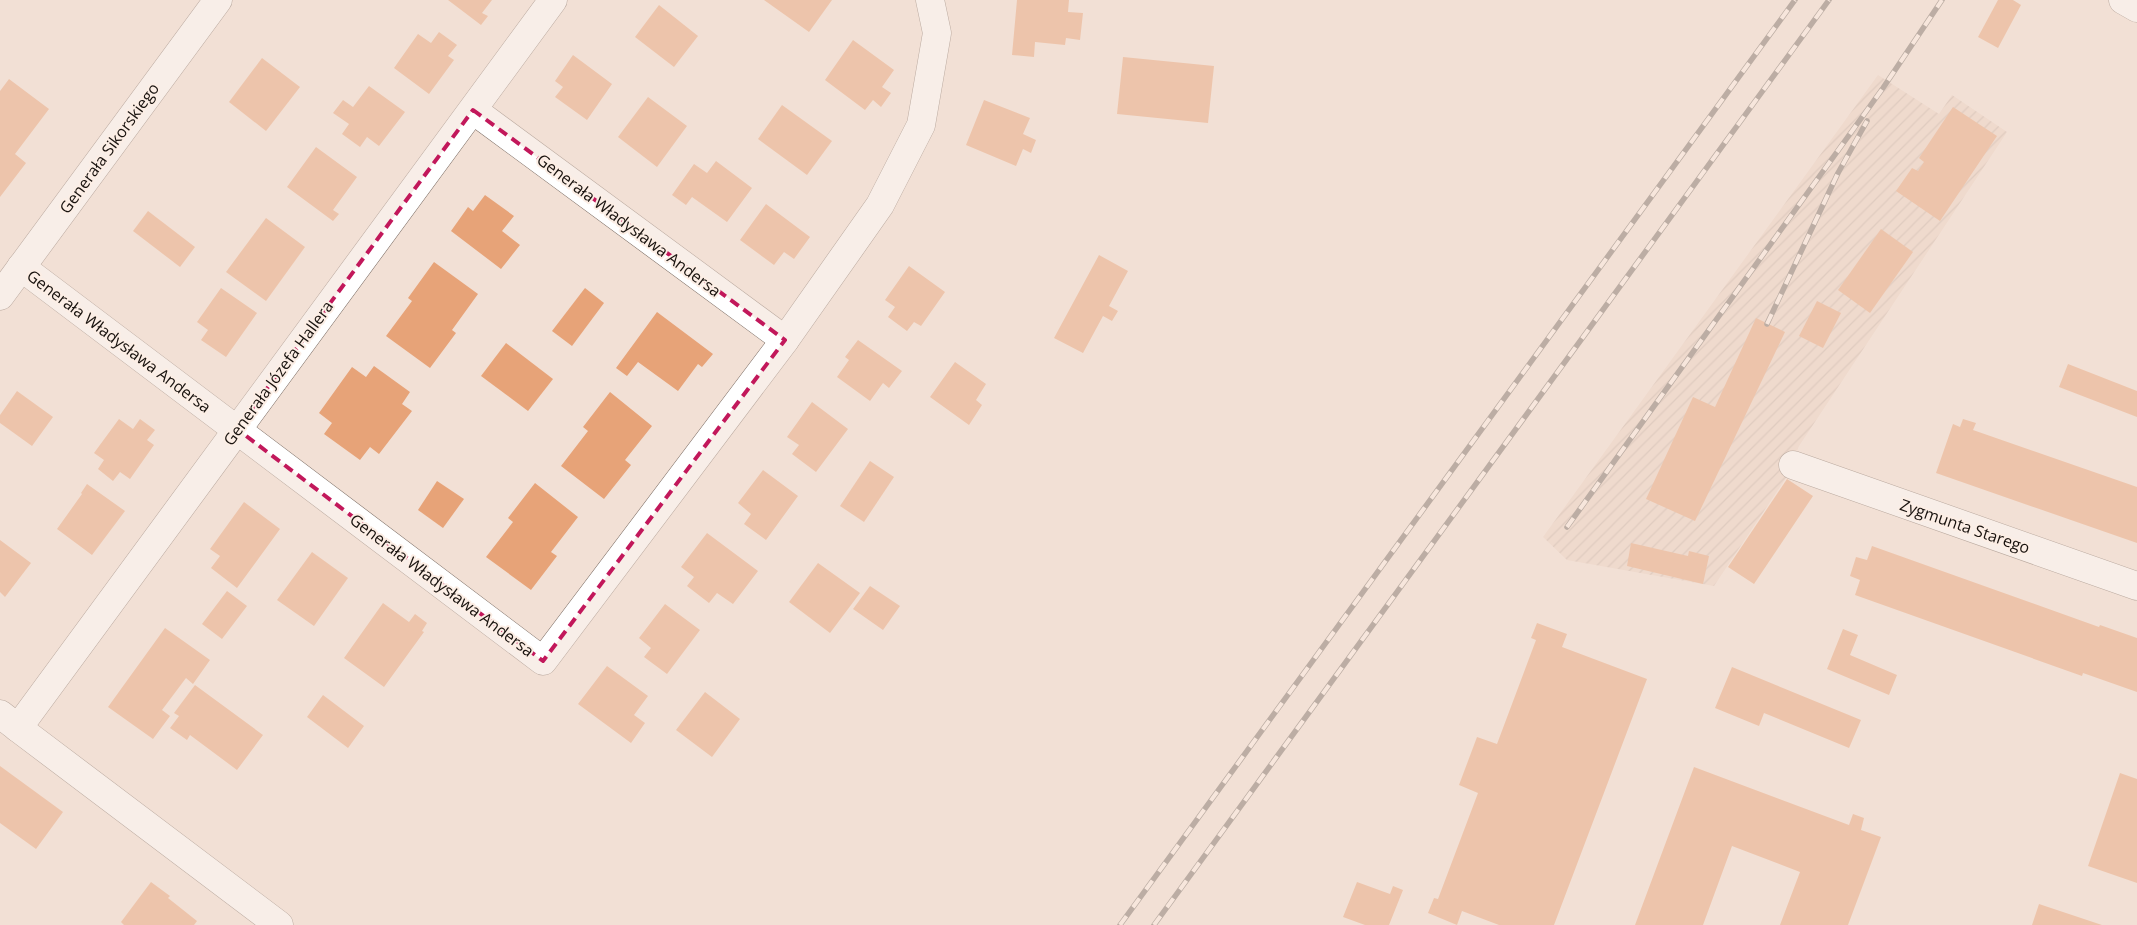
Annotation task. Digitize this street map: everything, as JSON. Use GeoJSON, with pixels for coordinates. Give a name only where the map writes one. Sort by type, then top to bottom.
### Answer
{"type":"FeatureCollection","features":[{"type":"Feature","properties":{"kind":"street","name":"Generała Sikorskiego"},"geometry":{"type":"LineString","coordinates":[[0,296],[218,0]]}},
{"type":"Feature","properties":{"kind":"street","name":"Generała Józefa Hallera"},"geometry":{"type":"LineString","coordinates":[[9,721],[237,429],[553,0]]}},
{"type":"Feature","properties":{"kind":"street","name":"Generała Władysława Andersa"},"geometry":{"type":"LineString","coordinates":[[21,267],[543,661],[785,340],[880,206],[920,124],[937,33],[930,0]]}},
{"type":"Feature","properties":{"kind":"street"},"geometry":{"type":"LineString","coordinates":[[2123,0],[2137,8]]}},
{"type":"Feature","properties":{"kind":"street","name":"Generała Władysława Andersa"},"geometry":{"type":"LineString","coordinates":[[473,110],[785,340]]}},
{"type":"Feature","properties":{"kind":"street","name":"Zygmunta Starego"},"geometry":{"type":"LineString","coordinates":[[1793,465],[2137,586]]}},
{"type":"Feature","properties":{"kind":"street"},"geometry":{"type":"LineString","coordinates":[[9,721],[279,925]]}},
{"type":"Feature","properties":{"kind":"highlighted area"},"geometry":{"type":"Polygon","coordinates":[[[473,110],[785,340],[543,661],[237,429],[473,110]]]}},
{"type":"Feature","properties":{"kind":"shaded area"},"geometry":{"type":"Polygon","coordinates":[[[1878,75],[1939,114],[1952,95],[2007,132],[1799,446],[1786,478],[1714,586],[1567,560],[1543,537],[1878,75]]]}},
{"type":"Feature","properties":{"kind":"building"},"geometry":{"type":"Polygon","coordinates":[[[448,0],[492,0],[482,13],[488,16],[481,25],[448,0]]]}},
{"type":"Feature","properties":{"kind":"building"},"geometry":{"type":"Polygon","coordinates":[[[764,0],[832,0],[809,32],[764,0]]]}},
{"type":"Feature","properties":{"kind":"building"},"geometry":{"type":"Polygon","coordinates":[[[1017,0],[1069,0],[1068,12],[1083,13],[1080,40],[1066,38],[1065,45],[1035,42],[1034,57],[1012,55],[1017,0]]]}},
{"type":"Feature","properties":{"kind":"building"},"geometry":{"type":"Polygon","coordinates":[[[1998,0],[2013,0],[2021,5],[1998,48],[1978,37],[1998,0]]]}},
{"type":"Feature","properties":{"kind":"building"},"geometry":{"type":"Polygon","coordinates":[[[659,5],[698,36],[674,67],[635,37],[659,5]]]}},
{"type":"Feature","properties":{"kind":"building"},"geometry":{"type":"Polygon","coordinates":[[[439,32],[457,45],[448,56],[454,60],[429,94],[394,68],[418,34],[431,43],[439,32]]]}},
{"type":"Feature","properties":{"kind":"building"},"geometry":{"type":"Polygon","coordinates":[[[853,40],[894,70],[882,87],[891,93],[881,107],[873,100],[865,110],[825,80],[853,40]]]}},
{"type":"Feature","properties":{"kind":"building"},"geometry":{"type":"Polygon","coordinates":[[[573,55],[612,84],[587,120],[555,97],[563,87],[555,81],[573,55]]]}},
{"type":"Feature","properties":{"kind":"building"},"geometry":{"type":"Polygon","coordinates":[[[1123,57],[1214,66],[1208,123],[1117,114],[1123,57]]]}},
{"type":"Feature","properties":{"kind":"building"},"geometry":{"type":"Polygon","coordinates":[[[262,58],[300,87],[266,131],[229,102],[262,58]]]}},
{"type":"Feature","properties":{"kind":"building"},"geometry":{"type":"Polygon","coordinates":[[[9,79],[49,109],[15,154],[26,163],[0,197],[0,91],[9,79]]]}},
{"type":"Feature","properties":{"kind":"building"},"geometry":{"type":"Polygon","coordinates":[[[369,86],[405,112],[379,146],[367,137],[360,147],[342,134],[349,124],[333,113],[343,100],[353,107],[369,86]]]}},
{"type":"Feature","properties":{"kind":"building"},"geometry":{"type":"Polygon","coordinates":[[[648,97],[687,126],[657,167],[618,137],[648,97]]]}},
{"type":"Feature","properties":{"kind":"building"},"geometry":{"type":"Polygon","coordinates":[[[984,100],[1030,118],[1023,134],[1036,140],[1031,153],[1023,149],[1016,166],[966,145],[984,100]]]}},
{"type":"Feature","properties":{"kind":"building"},"geometry":{"type":"Polygon","coordinates":[[[782,105],[832,141],[807,175],[758,139],[782,105]]]}},
{"type":"Feature","properties":{"kind":"building"},"geometry":{"type":"Polygon","coordinates":[[[1953,107],[1997,136],[1940,221],[1896,191],[1912,168],[1918,171],[1924,162],[1919,158],[1953,107]]]}},
{"type":"Feature","properties":{"kind":"building"},"geometry":{"type":"Polygon","coordinates":[[[316,147],[357,177],[333,210],[339,214],[333,221],[287,187],[316,147]]]}},
{"type":"Feature","properties":{"kind":"building"},"geometry":{"type":"Polygon","coordinates":[[[716,161],[752,188],[727,222],[692,197],[686,205],[672,195],[694,164],[707,173],[716,161]]]}},
{"type":"Feature","properties":{"kind":"building"},"geometry":{"type":"Polygon","coordinates":[[[485,195],[514,216],[502,231],[520,245],[501,269],[451,231],[468,207],[473,211],[485,195]]]}},
{"type":"Feature","properties":{"kind":"building"},"geometry":{"type":"Polygon","coordinates":[[[766,204],[810,237],[794,259],[784,252],[774,265],[740,240],[766,204]]]}},
{"type":"Feature","properties":{"kind":"building"},"geometry":{"type":"Polygon","coordinates":[[[148,211],[195,247],[180,267],[133,231],[148,211]]]}},
{"type":"Feature","properties":{"kind":"building"},"geometry":{"type":"Polygon","coordinates":[[[266,218],[305,247],[266,301],[226,272],[266,218]]]}},
{"type":"Feature","properties":{"kind":"building"},"geometry":{"type":"Polygon","coordinates":[[[1881,229],[1913,252],[1870,313],[1838,290],[1881,229]]]}},
{"type":"Feature","properties":{"kind":"building"},"geometry":{"type":"Polygon","coordinates":[[[1099,255],[1128,271],[1109,306],[1118,311],[1112,321],[1103,316],[1083,353],[1054,338],[1099,255]]]}},
{"type":"Feature","properties":{"kind":"building"},"geometry":{"type":"Polygon","coordinates":[[[434,262],[478,294],[452,330],[456,333],[430,368],[386,336],[412,301],[408,298],[434,262]]]}},
{"type":"Feature","properties":{"kind":"building"},"geometry":{"type":"Polygon","coordinates":[[[909,266],[945,292],[921,326],[914,322],[907,331],[888,317],[895,307],[885,300],[909,266]]]}},
{"type":"Feature","properties":{"kind":"building"},"geometry":{"type":"Polygon","coordinates":[[[221,288],[257,313],[226,357],[201,340],[208,330],[197,322],[221,288]]]}},
{"type":"Feature","properties":{"kind":"building"},"geometry":{"type":"Polygon","coordinates":[[[585,288],[604,303],[572,346],[552,331],[585,288]]]}},
{"type":"Feature","properties":{"kind":"building"},"geometry":{"type":"Polygon","coordinates":[[[1817,301],[1841,313],[1823,348],[1799,336],[1817,301]]]}},
{"type":"Feature","properties":{"kind":"building"},"geometry":{"type":"Polygon","coordinates":[[[657,312],[713,354],[702,367],[698,364],[678,391],[638,362],[627,376],[616,368],[657,312]]]}},
{"type":"Feature","properties":{"kind":"building"},"geometry":{"type":"Polygon","coordinates":[[[1756,318],[1785,332],[1695,521],[1646,499],[1693,397],[1715,407],[1756,318]]]}},
{"type":"Feature","properties":{"kind":"building"},"geometry":{"type":"Polygon","coordinates":[[[858,340],[902,371],[889,388],[883,383],[870,401],[837,377],[849,360],[845,357],[858,340]]]}},
{"type":"Feature","properties":{"kind":"building"},"geometry":{"type":"Polygon","coordinates":[[[506,343],[553,379],[528,411],[481,376],[506,343]]]}},
{"type":"Feature","properties":{"kind":"building"},"geometry":{"type":"Polygon","coordinates":[[[955,362],[986,384],[976,400],[982,405],[969,425],[930,397],[955,362]]]}},
{"type":"Feature","properties":{"kind":"building"},"geometry":{"type":"Polygon","coordinates":[[[2068,364],[2137,391],[2137,417],[2059,387],[2068,364]]]}},
{"type":"Feature","properties":{"kind":"building"},"geometry":{"type":"Polygon","coordinates":[[[374,366],[410,392],[402,404],[412,411],[379,454],[370,447],[360,460],[324,434],[332,423],[319,413],[352,367],[366,377],[374,366]]]}},
{"type":"Feature","properties":{"kind":"building"},"geometry":{"type":"Polygon","coordinates":[[[17,391],[53,417],[32,446],[0,423],[0,415],[17,391]]]}},
{"type":"Feature","properties":{"kind":"building"},"geometry":{"type":"Polygon","coordinates":[[[610,392],[652,426],[625,460],[631,465],[604,499],[561,466],[588,431],[583,427],[610,392]]]}},
{"type":"Feature","properties":{"kind":"building"},"geometry":{"type":"Polygon","coordinates":[[[812,402],[848,429],[816,472],[792,454],[799,445],[787,437],[812,402]]]}},
{"type":"Feature","properties":{"kind":"building"},"geometry":{"type":"Polygon","coordinates":[[[119,419],[133,429],[140,419],[155,430],[147,440],[154,445],[130,479],[120,472],[113,481],[98,469],[104,460],[94,453],[119,419]]]}},
{"type":"Feature","properties":{"kind":"building"},"geometry":{"type":"Polygon","coordinates":[[[1963,419],[1976,423],[1973,430],[2137,487],[2137,543],[1936,473],[1953,424],[1960,427],[1963,419]]]}},
{"type":"Feature","properties":{"kind":"building"},"geometry":{"type":"Polygon","coordinates":[[[870,461],[894,477],[864,522],[840,506],[870,461]]]}},
{"type":"Feature","properties":{"kind":"building"},"geometry":{"type":"Polygon","coordinates":[[[763,470],[798,496],[766,540],[744,524],[751,514],[738,503],[763,470]]]}},
{"type":"Feature","properties":{"kind":"building"},"geometry":{"type":"Polygon","coordinates":[[[1787,479],[1813,496],[1754,584],[1728,567],[1787,479]]]}},
{"type":"Feature","properties":{"kind":"building"},"geometry":{"type":"Polygon","coordinates":[[[437,481],[464,499],[443,528],[418,510],[437,481]]]}},
{"type":"Feature","properties":{"kind":"building"},"geometry":{"type":"Polygon","coordinates":[[[535,483],[578,517],[551,552],[557,556],[531,590],[486,557],[513,522],[508,518],[535,483]]]}},
{"type":"Feature","properties":{"kind":"building"},"geometry":{"type":"Polygon","coordinates":[[[87,484],[125,511],[92,555],[57,529],[87,484]]]}},
{"type":"Feature","properties":{"kind":"building"},"geometry":{"type":"Polygon","coordinates":[[[244,502],[280,529],[237,588],[211,568],[220,556],[210,549],[244,502]]]}},
{"type":"Feature","properties":{"kind":"building"},"geometry":{"type":"Polygon","coordinates":[[[707,533],[758,571],[733,604],[717,593],[709,603],[687,586],[694,577],[681,567],[707,533]]]}},
{"type":"Feature","properties":{"kind":"building"},"geometry":{"type":"Polygon","coordinates":[[[0,540],[31,563],[5,597],[0,592],[0,540]]]}},
{"type":"Feature","properties":{"kind":"building"},"geometry":{"type":"Polygon","coordinates":[[[1631,543],[1688,556],[1689,551],[1709,556],[1703,584],[1627,566],[1631,543]]]}},
{"type":"Feature","properties":{"kind":"building"},"geometry":{"type":"Polygon","coordinates":[[[1872,546],[2099,627],[2100,625],[2137,638],[2137,692],[2083,673],[2082,676],[1855,595],[1860,580],[1850,576],[1856,557],[1867,560],[1872,546]]]}},
{"type":"Feature","properties":{"kind":"building"},"geometry":{"type":"Polygon","coordinates":[[[312,552],[348,578],[314,626],[277,600],[312,552]]]}},
{"type":"Feature","properties":{"kind":"building"},"geometry":{"type":"Polygon","coordinates":[[[818,563],[860,593],[830,633],[789,602],[818,563]]]}},
{"type":"Feature","properties":{"kind":"building"},"geometry":{"type":"Polygon","coordinates":[[[870,586],[900,606],[883,630],[853,609],[870,586]]]}},
{"type":"Feature","properties":{"kind":"building"},"geometry":{"type":"Polygon","coordinates":[[[227,591],[247,606],[222,639],[202,624],[227,591]]]}},
{"type":"Feature","properties":{"kind":"building"},"geometry":{"type":"Polygon","coordinates":[[[383,603],[409,622],[415,614],[427,623],[422,631],[424,632],[384,687],[344,658],[383,603]]]}},
{"type":"Feature","properties":{"kind":"building"},"geometry":{"type":"Polygon","coordinates":[[[665,604],[700,630],[667,674],[644,657],[651,648],[639,638],[665,604]]]}},
{"type":"Feature","properties":{"kind":"building"},"geometry":{"type":"Polygon","coordinates":[[[1537,623],[1567,634],[1562,647],[1647,679],[1554,925],[1499,925],[1462,911],[1457,925],[1428,913],[1434,898],[1438,899],[1478,793],[1459,785],[1477,737],[1497,744],[1536,640],[1531,638],[1537,623]]]}},
{"type":"Feature","properties":{"kind":"building"},"geometry":{"type":"Polygon","coordinates":[[[165,628],[210,660],[193,684],[186,678],[162,710],[170,716],[153,739],[108,707],[165,628]]]}},
{"type":"Feature","properties":{"kind":"building"},"geometry":{"type":"Polygon","coordinates":[[[1843,629],[1858,635],[1850,655],[1897,675],[1889,695],[1827,669],[1843,629]]]}},
{"type":"Feature","properties":{"kind":"building"},"geometry":{"type":"Polygon","coordinates":[[[607,666],[648,696],[634,715],[645,723],[631,743],[578,704],[607,666]]]}},
{"type":"Feature","properties":{"kind":"building"},"geometry":{"type":"Polygon","coordinates":[[[1732,667],[1861,720],[1849,748],[1764,713],[1759,726],[1715,708],[1732,667]]]}},
{"type":"Feature","properties":{"kind":"building"},"geometry":{"type":"Polygon","coordinates":[[[195,685],[263,735],[237,770],[190,735],[187,740],[170,728],[179,716],[174,713],[195,685]]]}},
{"type":"Feature","properties":{"kind":"building"},"geometry":{"type":"Polygon","coordinates":[[[705,692],[740,719],[712,757],[676,730],[705,692]]]}},
{"type":"Feature","properties":{"kind":"building"},"geometry":{"type":"Polygon","coordinates":[[[323,695],[364,726],[348,748],[307,717],[323,695]]]}},
{"type":"Feature","properties":{"kind":"building"},"geometry":{"type":"Polygon","coordinates":[[[0,766],[63,812],[36,849],[0,823],[0,766]]]}},
{"type":"Feature","properties":{"kind":"building"},"geometry":{"type":"Polygon","coordinates":[[[1694,767],[1849,825],[1853,814],[1864,818],[1861,830],[1881,837],[1848,925],[1780,925],[1800,872],[1732,846],[1703,925],[1635,925],[1694,767]]]}},
{"type":"Feature","properties":{"kind":"building"},"geometry":{"type":"Polygon","coordinates":[[[2120,773],[2137,779],[2137,883],[2088,866],[2120,773]]]}},
{"type":"Feature","properties":{"kind":"building"},"geometry":{"type":"Polygon","coordinates":[[[151,882],[170,896],[168,898],[197,921],[194,925],[124,925],[121,922],[151,882]]]}},
{"type":"Feature","properties":{"kind":"building"},"geometry":{"type":"Polygon","coordinates":[[[1357,882],[1390,894],[1393,886],[1403,890],[1389,925],[1365,925],[1343,917],[1357,882]]]}},
{"type":"Feature","properties":{"kind":"building"},"geometry":{"type":"Polygon","coordinates":[[[2039,904],[2102,925],[2032,925],[2039,904]]]}},
{"type":"Feature","properties":{"kind":"railway"},"geometry":{"type":"LineString","coordinates":[[1120,925],[1795,0]]}},
{"type":"Feature","properties":{"kind":"railway"},"geometry":{"type":"LineString","coordinates":[[1154,925],[1829,0]]}},
{"type":"Feature","properties":{"kind":"railway"},"geometry":{"type":"LineString","coordinates":[[1567,527],[1883,88],[1942,0]]}},
{"type":"Feature","properties":{"kind":"railway"},"geometry":{"type":"LineString","coordinates":[[1767,324],[1838,173],[1867,121]]}}]}
